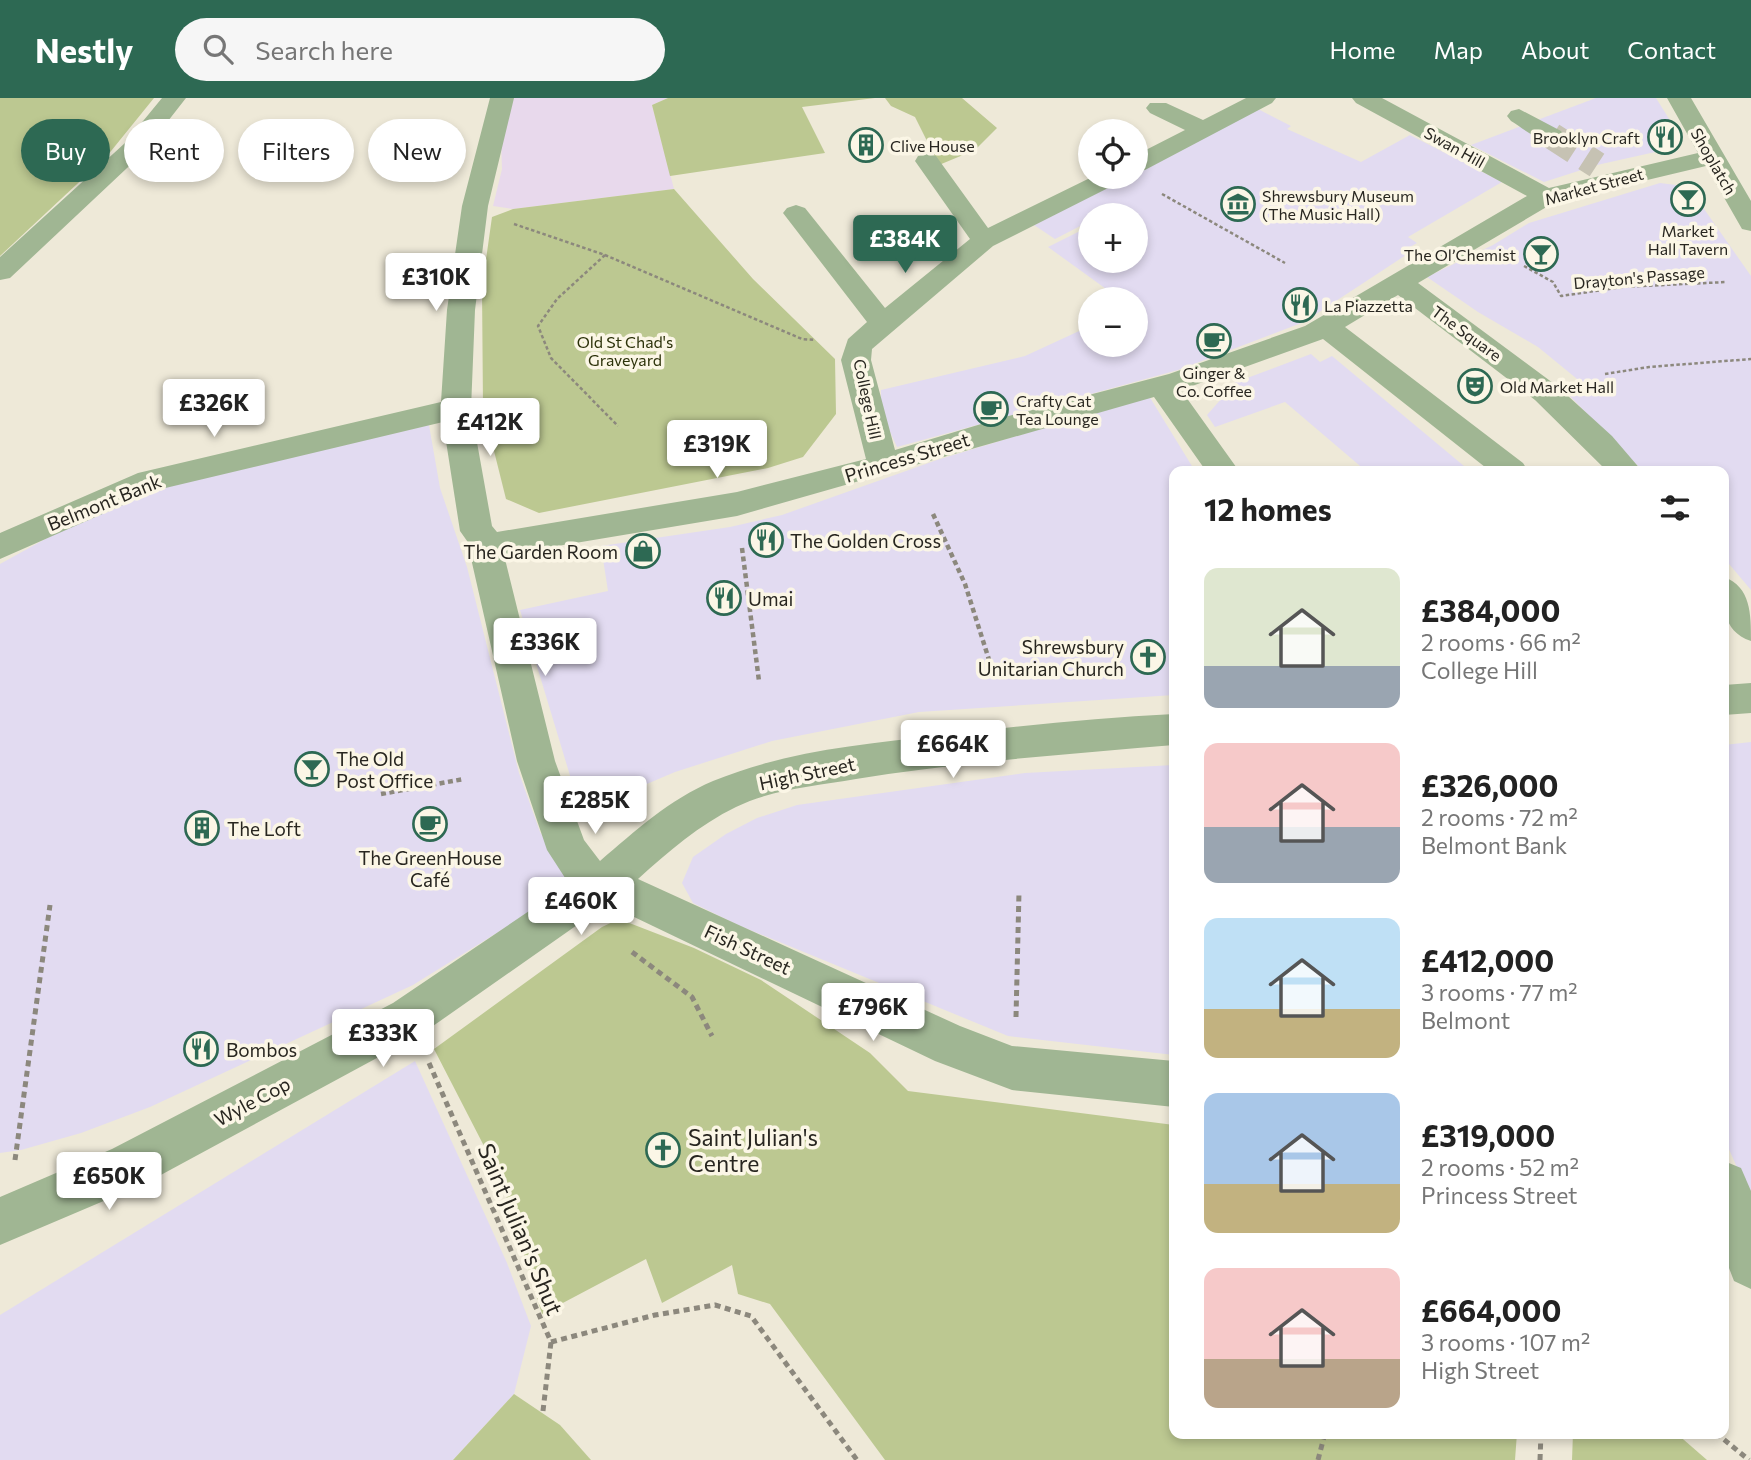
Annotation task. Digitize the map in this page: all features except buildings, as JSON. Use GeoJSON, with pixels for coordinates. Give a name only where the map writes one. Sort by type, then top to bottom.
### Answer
{"type":"FeatureCollection","features":[{"type":"Feature","properties":{"kind":"street"},"geometry":{"type":"LineString","coordinates":[[0,272],[134,148],[174,98]]}},
{"type":"Feature","properties":{"kind":"street"},"geometry":{"type":"LineString","coordinates":[[502,98],[475,206],[461,310],[456,409],[476,531],[490,545],[487,554],[536,761],[567,850],[601,886]]}},
{"type":"Feature","properties":{"kind":"street"},"geometry":{"type":"LineString","coordinates":[[1148,159],[1264,98]]}},
{"type":"Feature","properties":{"kind":"street","name":"Swan Hill"},"geometry":{"type":"LineString","coordinates":[[1364,98],[1389,118],[1546,196]]}},
{"type":"Feature","properties":{"kind":"street","name":"Shoplatch"},"geometry":{"type":"LineString","coordinates":[[1679,98],[1751,223]]}},
{"type":"Feature","properties":{"kind":"street"},"geometry":{"type":"LineString","coordinates":[[1158,108],[1203,130]]}},
{"type":"Feature","properties":{"kind":"street"},"geometry":{"type":"LineString","coordinates":[[1519,116],[1552,136]]}},
{"type":"Feature","properties":{"kind":"street","name":"Market Street"},"geometry":{"type":"LineString","coordinates":[[1405,278],[1546,196],[1710,156]]}},
{"type":"Feature","properties":{"kind":"street"},"geometry":{"type":"LineString","coordinates":[[927,161],[984,240]]}},
{"type":"Feature","properties":{"kind":"street"},"geometry":{"type":"LineString","coordinates":[[1597,165],[1619,178]]}},
{"type":"Feature","properties":{"kind":"street","name":"College Hill"},"geometry":{"type":"LineString","coordinates":[[883,465],[856,360],[858,346],[883,322],[911,303],[984,240],[1087,189]]}},
{"type":"Feature","properties":{"kind":"street"},"geometry":{"type":"LineString","coordinates":[[796,213],[867,306],[883,322]]}},
{"type":"Feature","properties":{"kind":"street"},"geometry":{"type":"LineString","coordinates":[[1405,278],[1320,329],[1504,466]]}},
{"type":"Feature","properties":{"kind":"street","name":"The Square"},"geometry":{"type":"LineString","coordinates":[[1405,278],[1542,388],[1622,466]]}},
{"type":"Feature","properties":{"kind":"street","name":"Princess Street"},"geometry":{"type":"LineString","coordinates":[[490,545],[737,504],[883,465],[1001,428],[1163,386],[1320,329]]}},
{"type":"Feature","properties":{"kind":"street"},"geometry":{"type":"LineString","coordinates":[[1163,386],[1219,466]]}},
{"type":"Feature","properties":{"kind":"street","name":"Belmont Bank"},"geometry":{"type":"LineString","coordinates":[[0,547],[94,515],[149,481],[456,409]]}},
{"type":"Feature","properties":{"kind":"street"},"geometry":{"type":"LineString","coordinates":[[1729,597],[1751,627]]}},
{"type":"Feature","properties":{"kind":"street"},"geometry":{"type":"LineString","coordinates":[[1729,699],[1751,698]]}},
{"type":"Feature","properties":{"kind":"street","name":"High Street"},"geometry":{"type":"LineString","coordinates":[[601,886],[669,826],[724,794],[780,775],[891,757],[1169,729]]}},
{"type":"Feature","properties":{"kind":"street","name":"Fish Street"},"geometry":{"type":"LineString","coordinates":[[601,886],[950,1045],[1012,1068],[1169,1084]]}},
{"type":"Feature","properties":{"kind":"street","name":"Wyle Cop"},"geometry":{"type":"LineString","coordinates":[[3,1220],[129,1166],[408,1018],[601,886]]}},
{"type":"Feature","properties":{"kind":"street"},"geometry":{"type":"LineString","coordinates":[[1729,1196],[1751,1264]]}},
{"type":"Feature","properties":{"kind":"path"},"geometry":{"type":"LineString","coordinates":[[475,206],[534,233],[605,255],[802,339],[858,346]]}},
{"type":"Feature","properties":{"kind":"path"},"geometry":{"type":"LineString","coordinates":[[1202,216],[1285,263]]}},
{"type":"Feature","properties":{"kind":"path"},"geometry":{"type":"LineString","coordinates":[[605,255],[557,299],[538,326],[551,358],[618,426]]}},
{"type":"Feature","properties":{"kind":"path","name":"Drayton's Passage"},"geometry":{"type":"LineString","coordinates":[[1524,265],[1553,282],[1561,296],[1622,287],[1727,282]]}},
{"type":"Feature","properties":{"kind":"path"},"geometry":{"type":"LineString","coordinates":[[1605,374],[1649,367],[1751,359]]}},
{"type":"Feature","properties":{"kind":"path"},"geometry":{"type":"LineString","coordinates":[[933,514],[965,584],[991,666]]}},
{"type":"Feature","properties":{"kind":"path"},"geometry":{"type":"LineString","coordinates":[[742,548],[759,681]]}},
{"type":"Feature","properties":{"kind":"path"},"geometry":{"type":"LineString","coordinates":[[381,794],[464,779]]}},
{"type":"Feature","properties":{"kind":"path"},"geometry":{"type":"LineString","coordinates":[[1016,1024],[1019,892]]}},
{"type":"Feature","properties":{"kind":"path"},"geometry":{"type":"LineString","coordinates":[[3,1220],[50,905]]}},
{"type":"Feature","properties":{"kind":"path"},"geometry":{"type":"LineString","coordinates":[[651,967],[692,997],[712,1036]]}},
{"type":"Feature","properties":{"kind":"path","name":"Saint Julian's Shut"},"geometry":{"type":"LineString","coordinates":[[424,1053],[551,1342],[655,1315],[715,1305],[751,1316],[857,1460]]}},
{"type":"Feature","properties":{"kind":"path"},"geometry":{"type":"LineString","coordinates":[[543,1411],[551,1342]]}},
{"type":"Feature","properties":{"kind":"path"},"geometry":{"type":"LineString","coordinates":[[1318,1460],[1323,1439]]}},
{"type":"Feature","properties":{"kind":"path"},"geometry":{"type":"LineString","coordinates":[[1540,1460],[1541,1439]]}},
{"type":"Feature","properties":{"kind":"path"},"geometry":{"type":"LineString","coordinates":[[1723,1439],[1749,1460]]}},
{"type":"Feature","properties":{"kind":"shaded area"},"geometry":{"type":"Polygon","coordinates":[[[513,98],[668,98],[652,105],[674,189],[513,209],[493,206],[502,169],[501,141],[513,98]]]}},
{"type":"Feature","properties":{"kind":"shaded area"},"geometry":{"type":"Polygon","coordinates":[[[1596,98],[1656,98],[1681,138],[1673,148],[1597,165],[1544,182],[1471,145],[1596,98]]]}},
{"type":"Feature","properties":{"kind":"shaded area"},"geometry":{"type":"Polygon","coordinates":[[[1256,108],[1291,126],[1287,129],[1361,162],[1410,135],[1502,182],[1408,237],[1417,243],[1401,252],[1406,255],[1304,322],[1178,370],[897,447],[881,412],[881,390],[1025,356],[1078,332],[1078,357],[1148,357],[1148,287],[1103,287],[1084,273],[1148,273],[1148,203],[1078,203],[1078,227],[1055,239],[1034,225],[1104,189],[1148,189],[1148,166],[1256,108]]]}},
{"type":"Feature","properties":{"kind":"shaded area"},"geometry":{"type":"Polygon","coordinates":[[[1660,183],[1676,185],[1695,196],[1751,276],[1751,590],[1729,564],[1729,466],[1638,466],[1562,388],[1582,383],[1538,347],[1478,312],[1427,277],[1493,245],[1529,223],[1660,183]]]}},
{"type":"Feature","properties":{"kind":"shaded area"},"geometry":{"type":"Polygon","coordinates":[[[1078,232],[1078,269],[1048,247],[1078,232]]]}},
{"type":"Feature","properties":{"kind":"shaded area"},"geometry":{"type":"Polygon","coordinates":[[[1311,354],[1320,362],[1332,356],[1464,466],[1360,466],[1285,402],[1215,427],[1207,415],[1222,398],[1239,392],[1231,384],[1311,354]]]}},
{"type":"Feature","properties":{"kind":"shaded area"},"geometry":{"type":"Polygon","coordinates":[[[1149,396],[1192,466],[1169,466],[1169,695],[919,712],[772,741],[675,772],[581,812],[520,610],[608,591],[601,546],[730,527],[782,515],[937,460],[1149,396]]]}},
{"type":"Feature","properties":{"kind":"shaded area"},"geometry":{"type":"Polygon","coordinates":[[[429,425],[440,488],[467,567],[519,773],[540,832],[574,885],[413,985],[150,1107],[81,1133],[21,1150],[0,1153],[0,564],[107,505],[146,491],[429,425]]]}},
{"type":"Feature","properties":{"kind":"shaded area"},"geometry":{"type":"Polygon","coordinates":[[[1751,742],[1751,1199],[1729,1149],[1729,744],[1751,742]]]}},
{"type":"Feature","properties":{"kind":"shaded area"},"geometry":{"type":"Polygon","coordinates":[[[1169,765],[1169,1054],[1008,1036],[738,925],[693,903],[682,883],[693,857],[726,834],[757,818],[797,805],[1025,773],[1169,765]]]}},
{"type":"Feature","properties":{"kind":"shaded area"},"geometry":{"type":"Polygon","coordinates":[[[415,1061],[507,1263],[531,1326],[514,1394],[453,1460],[0,1460],[0,1315],[415,1061]]]}},
{"type":"Feature","properties":{"kind":"green space"},"geometry":{"type":"Polygon","coordinates":[[[0,98],[154,98],[137,119],[124,119],[124,135],[110,152],[110,119],[21,119],[21,182],[79,182],[0,256],[0,98]]]}},
{"type":"Feature","properties":{"kind":"green space"},"geometry":{"type":"Polygon","coordinates":[[[668,98],[875,98],[802,107],[825,153],[670,176],[652,105],[668,98]]]}},
{"type":"Feature","properties":{"kind":"green space"},"geometry":{"type":"Polygon","coordinates":[[[885,98],[962,98],[997,128],[975,150],[939,165],[915,117],[891,106],[885,98]]]}},
{"type":"Feature","properties":{"kind":"green space","name":"Old St Chad's Graveyard"},"geometry":{"type":"Polygon","coordinates":[[[674,189],[753,279],[835,359],[836,414],[803,457],[768,468],[539,513],[506,499],[483,407],[482,288],[492,217],[513,209],[674,189]]]}},
{"type":"Feature","properties":{"kind":"green space"},"geometry":{"type":"Polygon","coordinates":[[[619,919],[694,948],[761,980],[870,1053],[908,1091],[1169,1124],[1169,1439],[1517,1439],[1515,1460],[885,1460],[770,1304],[738,1294],[732,1265],[662,1303],[646,1259],[542,1314],[501,1179],[434,1049],[602,927],[619,919]]]}},
{"type":"Feature","properties":{"kind":"green space"},"geometry":{"type":"Polygon","coordinates":[[[514,1394],[560,1425],[591,1460],[453,1460],[514,1394]]]}},
{"type":"Feature","properties":{"kind":"green space"},"geometry":{"type":"Polygon","coordinates":[[[1573,1439],[1683,1439],[1707,1460],[1572,1460],[1573,1439]]]}},
{"type":"Feature","properties":{"kind":"tunnel"},"geometry":{"type":"LineString","coordinates":[[1552,136],[1597,165]]}},
{"type":"Feature","properties":{"kind":"place","name":"Brooklyn Craft"},"geometry":{"type":"Point","coordinates":[1665,137]}},
{"type":"Feature","properties":{"kind":"place","name":"Clive House"},"geometry":{"type":"Point","coordinates":[866,145]}},
{"type":"Feature","properties":{"kind":"place","name":"Market Hall Tavern"},"geometry":{"type":"Point","coordinates":[1688,199]}},
{"type":"Feature","properties":{"kind":"place","name":"Shrewsbury Museum (The Music Hall)"},"geometry":{"type":"Point","coordinates":[1238,204]}},
{"type":"Feature","properties":{"kind":"place","name":"The Ol’Chemist"},"geometry":{"type":"Point","coordinates":[1541,254]}},
{"type":"Feature","properties":{"kind":"place","name":"La Piazzetta"},"geometry":{"type":"Point","coordinates":[1300,305]}},
{"type":"Feature","properties":{"kind":"place","name":"Ginger & Co. Coffee"},"geometry":{"type":"Point","coordinates":[1214,341]}},
{"type":"Feature","properties":{"kind":"place","name":"Old Market Hall"},"geometry":{"type":"Point","coordinates":[1475,386]}},
{"type":"Feature","properties":{"kind":"place","name":"Crafty Cat Tea Lounge"},"geometry":{"type":"Point","coordinates":[991,409]}},
{"type":"Feature","properties":{"kind":"place","name":"The Golden Cross"},"geometry":{"type":"Point","coordinates":[766,540]}},
{"type":"Feature","properties":{"kind":"place","name":"The Garden Room"},"geometry":{"type":"Point","coordinates":[643,551]}},
{"type":"Feature","properties":{"kind":"place","name":"Umai"},"geometry":{"type":"Point","coordinates":[724,598]}},
{"type":"Feature","properties":{"kind":"place","name":"Shrewsbury Unitarian Church"},"geometry":{"type":"Point","coordinates":[1148,657]}},
{"type":"Feature","properties":{"kind":"place","name":"The Old Post Office"},"geometry":{"type":"Point","coordinates":[312,769]}},
{"type":"Feature","properties":{"kind":"place","name":"The GreenHouse Café"},"geometry":{"type":"Point","coordinates":[430,824]}},
{"type":"Feature","properties":{"kind":"place","name":"The Loft"},"geometry":{"type":"Point","coordinates":[202,828]}},
{"type":"Feature","properties":{"kind":"place","name":"Bombos"},"geometry":{"type":"Point","coordinates":[201,1049]}},
{"type":"Feature","properties":{"kind":"place","name":"Saint Julian's Centre"},"geometry":{"type":"Point","coordinates":[663,1150]}}]}
